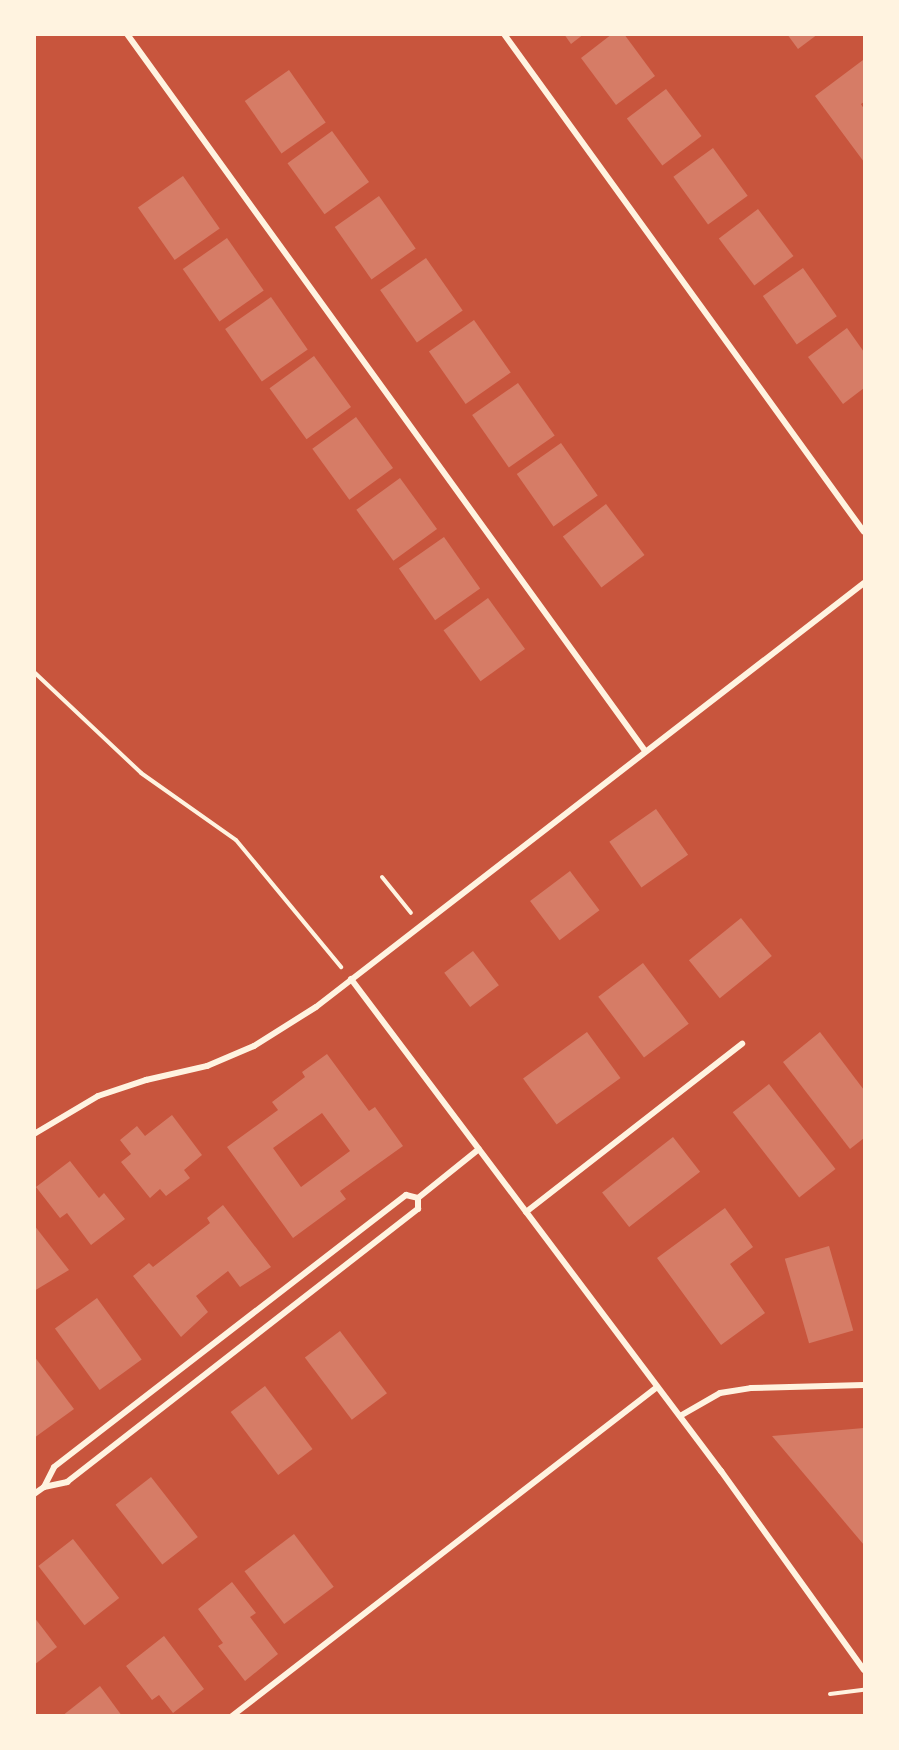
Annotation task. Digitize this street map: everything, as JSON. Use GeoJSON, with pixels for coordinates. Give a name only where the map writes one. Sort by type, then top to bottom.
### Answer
{"type":"FeatureCollection","features":[{"type":"Feature","properties":{"kind":"street"},"geometry":{"type":"LineString","coordinates":[[127,34],[645,751]]}},
{"type":"Feature","properties":{"kind":"street"},"geometry":{"type":"LineString","coordinates":[[504,34],[864,532]]}},
{"type":"Feature","properties":{"kind":"street"},"geometry":{"type":"LineString","coordinates":[[34,1134],[98,1096],[146,1080],[207,1066],[254,1046],[351,979],[864,583]]}},
{"type":"Feature","properties":{"kind":"street"},"geometry":{"type":"LineString","coordinates":[[351,979],[680,1416],[864,1670]]}},
{"type":"Feature","properties":{"kind":"street"},"geometry":{"type":"LineString","coordinates":[[526,1212],[742,1044]]}},
{"type":"Feature","properties":{"kind":"street"},"geometry":{"type":"LineString","coordinates":[[418,1198],[479,1149]]}},
{"type":"Feature","properties":{"kind":"street"},"geometry":{"type":"LineString","coordinates":[[44,1487],[54,1467],[406,1195],[418,1198]]}},
{"type":"Feature","properties":{"kind":"street"},"geometry":{"type":"LineString","coordinates":[[34,1494],[44,1487],[66,1482],[418,1209],[418,1198]]}},
{"type":"Feature","properties":{"kind":"street"},"geometry":{"type":"LineString","coordinates":[[680,1416],[720,1393],[751,1388],[864,1385]]}},
{"type":"Feature","properties":{"kind":"street"},"geometry":{"type":"LineString","coordinates":[[232,1716],[657,1387]]}},
{"type":"Feature","properties":{"kind":"path"},"geometry":{"type":"LineString","coordinates":[[34,672],[141,773],[236,840],[351,979]]}},
{"type":"Feature","properties":{"kind":"path"},"geometry":{"type":"LineString","coordinates":[[382,877],[421,925]]}},
{"type":"Feature","properties":{"kind":"path"},"geometry":{"type":"LineString","coordinates":[[830,1694],[864,1690]]}},
{"type":"Feature","properties":{"kind":"building"},"geometry":{"type":"Polygon","coordinates":[[[564,34],[584,34],[571,44],[564,34]]]}},
{"type":"Feature","properties":{"kind":"building"},"geometry":{"type":"Polygon","coordinates":[[[612,34],[624,34],[655,76],[616,105],[581,58],[612,34]]]}},
{"type":"Feature","properties":{"kind":"building"},"geometry":{"type":"Polygon","coordinates":[[[787,34],[818,34],[798,49],[787,34]]]}},
{"type":"Feature","properties":{"kind":"building"},"geometry":{"type":"Polygon","coordinates":[[[863,60],[864,102],[861,104],[864,109],[864,162],[815,96],[863,60]]]}},
{"type":"Feature","properties":{"kind":"building"},"geometry":{"type":"Polygon","coordinates":[[[289,70],[326,122],[281,153],[245,101],[289,70]]]}},
{"type":"Feature","properties":{"kind":"building"},"geometry":{"type":"Polygon","coordinates":[[[666,89],[702,136],[662,166],[627,118],[666,89]]]}},
{"type":"Feature","properties":{"kind":"building"},"geometry":{"type":"Polygon","coordinates":[[[332,131],[369,182],[325,214],[288,163],[332,131]]]}},
{"type":"Feature","properties":{"kind":"building"},"geometry":{"type":"Polygon","coordinates":[[[713,148],[748,196],[708,225],[673,177],[713,148]]]}},
{"type":"Feature","properties":{"kind":"building"},"geometry":{"type":"Polygon","coordinates":[[[183,176],[220,228],[175,260],[138,208],[183,176]]]}},
{"type":"Feature","properties":{"kind":"building"},"geometry":{"type":"Polygon","coordinates":[[[379,196],[416,248],[371,279],[335,227],[379,196]]]}},
{"type":"Feature","properties":{"kind":"building"},"geometry":{"type":"Polygon","coordinates":[[[758,209],[794,256],[754,286],[719,238],[758,209]]]}},
{"type":"Feature","properties":{"kind":"building"},"geometry":{"type":"Polygon","coordinates":[[[227,238],[264,290],[219,321],[183,269],[227,238]]]}},
{"type":"Feature","properties":{"kind":"building"},"geometry":{"type":"Polygon","coordinates":[[[426,258],[463,310],[417,343],[380,290],[426,258]]]}},
{"type":"Feature","properties":{"kind":"building"},"geometry":{"type":"Polygon","coordinates":[[[803,268],[837,316],[797,344],[763,296],[803,268]]]}},
{"type":"Feature","properties":{"kind":"building"},"geometry":{"type":"Polygon","coordinates":[[[271,297],[308,349],[262,382],[225,329],[271,297]]]}},
{"type":"Feature","properties":{"kind":"building"},"geometry":{"type":"Polygon","coordinates":[[[474,320],[511,372],[466,404],[429,352],[474,320]]]}},
{"type":"Feature","properties":{"kind":"building"},"geometry":{"type":"Polygon","coordinates":[[[847,328],[864,352],[864,388],[843,404],[808,357],[847,328]]]}},
{"type":"Feature","properties":{"kind":"building"},"geometry":{"type":"Polygon","coordinates":[[[314,356],[351,407],[307,439],[270,388],[314,356]]]}},
{"type":"Feature","properties":{"kind":"building"},"geometry":{"type":"Polygon","coordinates":[[[518,383],[555,435],[509,468],[472,415],[518,383]]]}},
{"type":"Feature","properties":{"kind":"building"},"geometry":{"type":"Polygon","coordinates":[[[356,417],[393,468],[349,500],[312,449],[356,417]]]}},
{"type":"Feature","properties":{"kind":"building"},"geometry":{"type":"Polygon","coordinates":[[[561,443],[598,495],[553,526],[517,474],[561,443]]]}},
{"type":"Feature","properties":{"kind":"building"},"geometry":{"type":"Polygon","coordinates":[[[400,478],[437,529],[393,561],[356,510],[400,478]]]}},
{"type":"Feature","properties":{"kind":"building"},"geometry":{"type":"Polygon","coordinates":[[[606,504],[645,555],[601,588],[563,536],[606,504]]]}},
{"type":"Feature","properties":{"kind":"building"},"geometry":{"type":"Polygon","coordinates":[[[444,537],[480,589],[435,620],[399,569],[444,537]]]}},
{"type":"Feature","properties":{"kind":"building"},"geometry":{"type":"Polygon","coordinates":[[[488,598],[525,649],[481,681],[444,630],[488,598]]]}},
{"type":"Feature","properties":{"kind":"building"},"geometry":{"type":"Polygon","coordinates":[[[656,809],[688,855],[641,888],[609,842],[656,809]]]}},
{"type":"Feature","properties":{"kind":"building"},"geometry":{"type":"Polygon","coordinates":[[[570,871],[599,910],[560,940],[530,901],[570,871]]]}},
{"type":"Feature","properties":{"kind":"building"},"geometry":{"type":"Polygon","coordinates":[[[741,918],[772,956],[720,998],[689,960],[741,918]]]}},
{"type":"Feature","properties":{"kind":"building"},"geometry":{"type":"Polygon","coordinates":[[[473,951],[499,985],[470,1007],[444,973],[473,951]]]}},
{"type":"Feature","properties":{"kind":"building"},"geometry":{"type":"Polygon","coordinates":[[[643,963],[689,1024],[644,1057],[598,997],[643,963]]]}},
{"type":"Feature","properties":{"kind":"building"},"geometry":{"type":"Polygon","coordinates":[[[587,1032],[621,1078],[557,1125],[523,1078],[587,1032]]]}},
{"type":"Feature","properties":{"kind":"building"},"geometry":{"type":"Polygon","coordinates":[[[820,1032],[864,1090],[864,1138],[850,1149],[783,1062],[820,1032]]]}},
{"type":"Feature","properties":{"kind":"building"},"geometry":{"type":"Polygon","coordinates":[[[327,1054],[369,1111],[375,1107],[403,1146],[340,1191],[346,1199],[293,1238],[227,1147],[278,1110],[272,1102],[305,1077],[302,1072],[327,1054]],[[322,1113],[273,1148],[301,1187],[350,1151],[322,1113]]]}},
{"type":"Feature","properties":{"kind":"building"},"geometry":{"type":"Polygon","coordinates":[[[769,1084],[835,1169],[799,1197],[733,1112],[769,1084]]]}},
{"type":"Feature","properties":{"kind":"building"},"geometry":{"type":"Polygon","coordinates":[[[172,1115],[202,1155],[184,1170],[190,1178],[166,1196],[160,1189],[150,1198],[121,1162],[131,1154],[120,1140],[137,1126],[145,1136],[172,1115]]]}},
{"type":"Feature","properties":{"kind":"building"},"geometry":{"type":"Polygon","coordinates":[[[673,1137],[700,1172],[629,1227],[602,1192],[673,1137]]]}},
{"type":"Feature","properties":{"kind":"building"},"geometry":{"type":"Polygon","coordinates":[[[70,1161],[99,1198],[104,1193],[125,1219],[91,1245],[67,1213],[60,1218],[36,1187],[70,1161]]]}},
{"type":"Feature","properties":{"kind":"building"},"geometry":{"type":"Polygon","coordinates":[[[223,1205],[271,1267],[240,1287],[228,1271],[196,1296],[208,1312],[181,1337],[133,1276],[149,1263],[153,1267],[210,1223],[207,1218],[223,1205]]]}},
{"type":"Feature","properties":{"kind":"building"},"geometry":{"type":"Polygon","coordinates":[[[725,1208],[753,1247],[730,1264],[765,1313],[721,1345],[657,1258],[725,1208]]]}},
{"type":"Feature","properties":{"kind":"building"},"geometry":{"type":"Polygon","coordinates":[[[34,1225],[69,1270],[34,1291],[34,1225]]]}},
{"type":"Feature","properties":{"kind":"building"},"geometry":{"type":"Polygon","coordinates":[[[829,1246],[853,1331],[809,1343],[785,1259],[829,1246]]]}},
{"type":"Feature","properties":{"kind":"building"},"geometry":{"type":"Polygon","coordinates":[[[97,1298],[142,1359],[100,1390],[55,1329],[97,1298]]]}},
{"type":"Feature","properties":{"kind":"building"},"geometry":{"type":"Polygon","coordinates":[[[340,1331],[387,1393],[352,1420],[305,1357],[340,1331]]]}},
{"type":"Feature","properties":{"kind":"building"},"geometry":{"type":"Polygon","coordinates":[[[34,1356],[74,1409],[34,1438],[34,1356]]]}},
{"type":"Feature","properties":{"kind":"building"},"geometry":{"type":"Polygon","coordinates":[[[265,1386],[313,1449],[278,1475],[231,1412],[265,1386]]]}},
{"type":"Feature","properties":{"kind":"building"},"geometry":{"type":"Polygon","coordinates":[[[864,1428],[864,1545],[772,1436],[864,1428]]]}},
{"type":"Feature","properties":{"kind":"building"},"geometry":{"type":"Polygon","coordinates":[[[151,1477],[198,1537],[162,1565],[116,1505],[151,1477]]]}},
{"type":"Feature","properties":{"kind":"building"},"geometry":{"type":"Polygon","coordinates":[[[294,1534],[334,1587],[284,1624],[244,1571],[294,1534]]]}},
{"type":"Feature","properties":{"kind":"building"},"geometry":{"type":"Polygon","coordinates":[[[73,1539],[119,1598],[85,1625],[38,1566],[73,1539]]]}},
{"type":"Feature","properties":{"kind":"building"},"geometry":{"type":"Polygon","coordinates":[[[232,1582],[256,1613],[250,1617],[278,1654],[245,1681],[218,1646],[223,1643],[198,1609],[232,1582]]]}},
{"type":"Feature","properties":{"kind":"building"},"geometry":{"type":"Polygon","coordinates":[[[34,1617],[57,1647],[34,1665],[34,1617]]]}},
{"type":"Feature","properties":{"kind":"building"},"geometry":{"type":"Polygon","coordinates":[[[164,1636],[204,1689],[173,1713],[159,1695],[152,1700],[126,1666],[164,1636]]]}},
{"type":"Feature","properties":{"kind":"building"},"geometry":{"type":"Polygon","coordinates":[[[100,1686],[122,1716],[62,1716],[100,1686]]]}}]}
